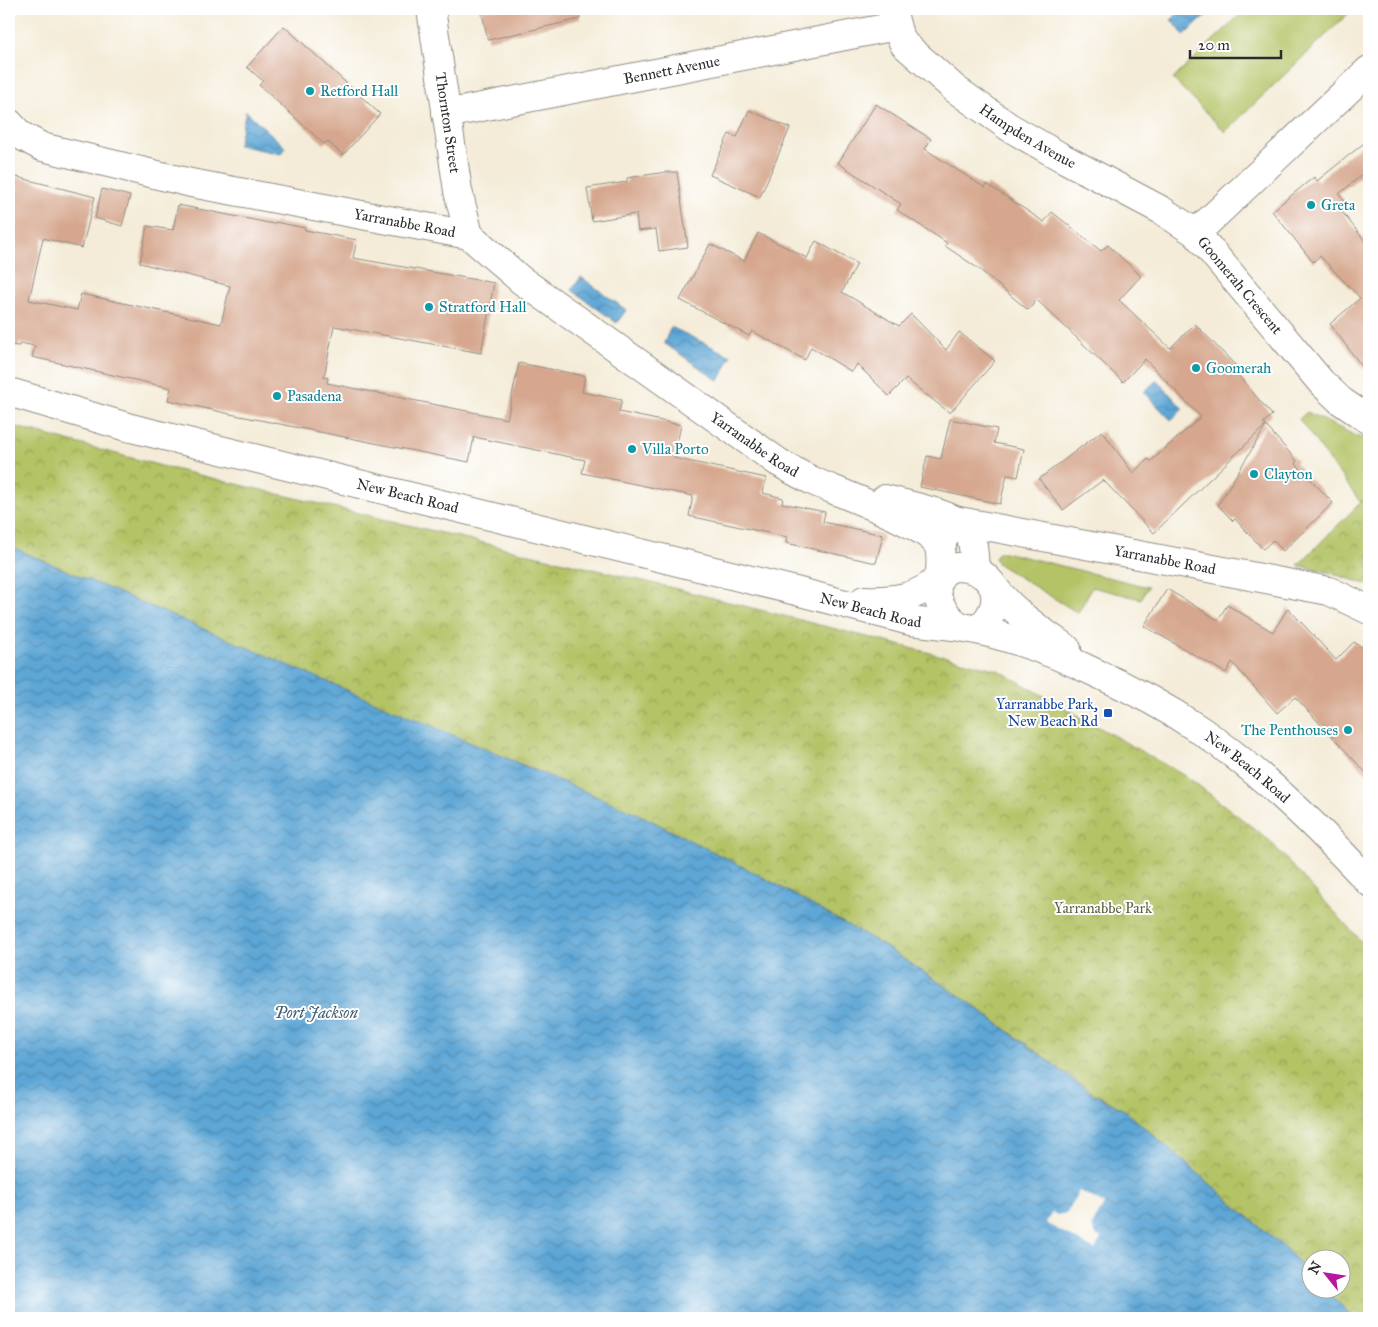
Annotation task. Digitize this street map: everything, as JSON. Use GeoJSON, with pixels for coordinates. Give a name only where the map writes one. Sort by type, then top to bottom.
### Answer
{"type":"FeatureCollection","features":[{"type":"Feature","properties":{"kind":"street","name":"Thornton Street"},"geometry":{"type":"LineString","coordinates":[[430,9],[458,191],[469,235]]}},
{"type":"Feature","properties":{"kind":"street","name":"Bennett Avenue"},"geometry":{"type":"LineString","coordinates":[[446,114],[894,18]]}},
{"type":"Feature","properties":{"kind":"street","name":"Hampden Avenue"},"geometry":{"type":"LineString","coordinates":[[894,18],[900,38],[916,55],[955,89],[986,112],[1062,158],[1175,218],[1196,233]]}},
{"type":"Feature","properties":{"kind":"street","name":"Goomerah Crescent"},"geometry":{"type":"LineString","coordinates":[[1369,70],[1196,233],[1321,382],[1341,401],[1369,420]]}},
{"type":"Feature","properties":{"kind":"street","name":"Yarranabbe Road"},"geometry":{"type":"LineString","coordinates":[[9,123],[20,135],[42,147],[182,181],[469,235],[521,280],[755,447],[778,462],[825,486],[887,512],[929,535],[938,546],[939,569]]}},
{"type":"Feature","properties":{"kind":"street","name":"New Beach Road"},"geometry":{"type":"LineString","coordinates":[[9,392],[127,427],[808,594],[910,621],[996,634],[1054,653],[1172,712],[1225,748],[1288,800],[1369,882]]}},
{"type":"Feature","properties":{"kind":"street","name":"Yarranabbe Road"},"geometry":{"type":"LineString","coordinates":[[825,486],[893,501],[952,517],[959,521],[1329,591],[1369,610]]}},
{"type":"Feature","properties":{"kind":"street"},"geometry":{"type":"LineString","coordinates":[[959,521],[969,532],[983,576],[995,595],[995,602],[991,612],[982,625],[965,628],[954,623],[947,615],[936,587],[939,569],[944,537],[959,521]]}},
{"type":"Feature","properties":{"kind":"street"},"geometry":{"type":"LineString","coordinates":[[939,569],[944,571],[955,567],[983,576]]}},
{"type":"Feature","properties":{"kind":"street","name":"New Beach Road"},"geometry":{"type":"LineString","coordinates":[[808,594],[853,600],[891,600],[926,590],[939,569]]}},
{"type":"Feature","properties":{"kind":"street","name":"New Beach Road"},"geometry":{"type":"LineString","coordinates":[[983,576],[1016,612],[1107,678]]}},
{"type":"Feature","properties":{"kind":"green space"},"geometry":{"type":"Polygon","coordinates":[[[1246,9],[1353,9],[1225,132],[1173,79],[1246,9]]]}},
{"type":"Feature","properties":{"kind":"green space"},"geometry":{"type":"Polygon","coordinates":[[[1307,412],[1369,441],[1369,585],[1325,571],[1298,565],[1361,503],[1299,419],[1307,412]]]}},
{"type":"Feature","properties":{"kind":"green space","name":"Yarranabbe Park"},"geometry":{"type":"Polygon","coordinates":[[[9,425],[165,467],[677,589],[998,670],[1190,779],[1269,840],[1369,950],[1369,1318],[1354,1318],[1336,1300],[1350,1300],[1350,1250],[1300,1250],[1300,1264],[1288,1251],[1124,1110],[1089,1090],[970,1003],[884,946],[761,876],[638,814],[9,546],[9,425]]]}},
{"type":"Feature","properties":{"kind":"green space"},"geometry":{"type":"Polygon","coordinates":[[[1369,494],[1369,585],[1325,571],[1298,565],[1369,494]]]}},
{"type":"Feature","properties":{"kind":"green space"},"geometry":{"type":"Polygon","coordinates":[[[999,552],[1148,587],[1141,599],[1092,587],[1078,613],[998,564],[995,558],[999,552]]]}},
{"type":"Feature","properties":{"kind":"water"},"geometry":{"type":"Polygon","coordinates":[[[1183,9],[1214,9],[1184,35],[1171,20],[1183,9]]]}},
{"type":"Feature","properties":{"kind":"water"},"geometry":{"type":"Polygon","coordinates":[[[246,111],[286,148],[281,154],[238,145],[246,111]]]}},
{"type":"Feature","properties":{"kind":"water"},"geometry":{"type":"Polygon","coordinates":[[[581,277],[626,310],[617,323],[572,290],[581,277]]]}},
{"type":"Feature","properties":{"kind":"water"},"geometry":{"type":"Polygon","coordinates":[[[671,327],[731,356],[719,381],[664,343],[671,327]]]}},
{"type":"Feature","properties":{"kind":"water"},"geometry":{"type":"Polygon","coordinates":[[[1157,380],[1183,409],[1171,420],[1144,392],[1157,380]]]}},
{"type":"Feature","properties":{"kind":"water","name":"Port Jackson"},"geometry":{"type":"Polygon","coordinates":[[[9,546],[638,814],[761,876],[884,946],[970,1003],[1088,1091],[1124,1110],[1288,1251],[1300,1264],[1300,1300],[1336,1300],[1354,1318],[9,1318],[9,546]]]}},
{"type":"Feature","properties":{"kind":"pier"},"geometry":{"type":"Polygon","coordinates":[[[1079,1191],[1104,1204],[1092,1226],[1096,1235],[1101,1238],[1095,1250],[1046,1223],[1052,1212],[1057,1215],[1067,1213],[1079,1191]]]}},
{"type":"Feature","properties":{"kind":"building"},"geometry":{"type":"Polygon","coordinates":[[[481,9],[579,9],[580,19],[488,40],[481,9]]]}},
{"type":"Feature","properties":{"kind":"building","name":"Retford Hall"},"geometry":{"type":"Polygon","coordinates":[[[284,26],[380,114],[343,155],[327,141],[324,144],[259,85],[263,81],[247,67],[284,26]]]}},
{"type":"Feature","properties":{"kind":"building"},"geometry":{"type":"Polygon","coordinates":[[[876,104],[931,139],[925,149],[985,188],[987,184],[1044,222],[1052,212],[1101,251],[1108,245],[1141,276],[1119,300],[1170,348],[1195,324],[1240,370],[1237,374],[1272,415],[1263,423],[1266,425],[1154,533],[1103,480],[1063,510],[1039,479],[1102,431],[1133,473],[1148,459],[1151,461],[1201,417],[1145,359],[1123,382],[1037,300],[1028,310],[979,269],[945,246],[947,243],[897,210],[901,204],[838,163],[876,104]]]}},
{"type":"Feature","properties":{"kind":"building"},"geometry":{"type":"Polygon","coordinates":[[[749,110],[790,128],[760,197],[710,175],[729,134],[737,137],[749,110]]]}},
{"type":"Feature","properties":{"kind":"building"},"geometry":{"type":"Polygon","coordinates":[[[1369,139],[1369,169],[1339,194],[1346,203],[1339,208],[1369,246],[1369,376],[1330,324],[1360,298],[1320,256],[1313,262],[1272,211],[1314,177],[1317,181],[1369,139]]]}},
{"type":"Feature","properties":{"kind":"building"},"geometry":{"type":"Polygon","coordinates":[[[677,172],[688,247],[659,251],[656,229],[638,231],[636,214],[592,221],[587,188],[627,182],[627,178],[677,172]]]}},
{"type":"Feature","properties":{"kind":"building"},"geometry":{"type":"Polygon","coordinates":[[[9,175],[95,197],[82,248],[43,238],[29,300],[77,310],[81,294],[221,324],[230,286],[140,263],[147,226],[173,230],[178,205],[274,224],[275,222],[357,240],[353,258],[494,283],[481,353],[334,326],[324,377],[328,378],[327,383],[507,419],[519,363],[585,376],[582,392],[622,400],[619,412],[681,425],[674,458],[766,478],[763,493],[783,498],[782,503],[825,512],[823,522],[883,535],[876,563],[786,543],[787,537],[689,516],[693,496],[582,473],[585,460],[474,437],[469,462],[168,400],[171,388],[32,357],[35,346],[20,343],[19,346],[9,345],[9,175]]]}},
{"type":"Feature","properties":{"kind":"building"},"geometry":{"type":"Polygon","coordinates":[[[102,189],[130,196],[122,226],[95,218],[102,189]]]}},
{"type":"Feature","properties":{"kind":"building"},"geometry":{"type":"Polygon","coordinates":[[[758,233],[807,258],[816,241],[857,264],[842,292],[899,326],[911,314],[946,350],[959,332],[995,361],[950,413],[906,379],[889,396],[857,364],[852,372],[811,347],[805,360],[752,331],[749,336],[680,300],[710,244],[744,261],[758,233]]]}},
{"type":"Feature","properties":{"kind":"building"},"geometry":{"type":"Polygon","coordinates":[[[950,419],[997,429],[994,443],[1024,449],[1018,477],[1007,475],[1000,504],[920,487],[927,456],[941,459],[950,419]]]}},
{"type":"Feature","properties":{"kind":"building"},"geometry":{"type":"Polygon","coordinates":[[[1266,426],[1297,461],[1295,463],[1333,503],[1283,551],[1273,540],[1263,549],[1235,519],[1233,521],[1218,505],[1266,426]]]}},
{"type":"Feature","properties":{"kind":"building"},"geometry":{"type":"Polygon","coordinates":[[[1167,589],[1218,620],[1227,605],[1273,632],[1288,608],[1336,660],[1354,642],[1369,652],[1369,776],[1295,697],[1277,713],[1232,662],[1226,673],[1144,626],[1167,589]]]}},
{"type":"Feature","properties":{"kind":"place","name":"Retford Hall"},"geometry":{"type":"Point","coordinates":[310,91]}},
{"type":"Feature","properties":{"kind":"place","name":"Greta"},"geometry":{"type":"Point","coordinates":[1311,205]}},
{"type":"Feature","properties":{"kind":"place","name":"Stratford Hall"},"geometry":{"type":"Point","coordinates":[429,307]}},
{"type":"Feature","properties":{"kind":"place","name":"Goomerah"},"geometry":{"type":"Point","coordinates":[1196,368]}},
{"type":"Feature","properties":{"kind":"place","name":"Pasadena"},"geometry":{"type":"Point","coordinates":[277,396]}},
{"type":"Feature","properties":{"kind":"place","name":"Villa Porto"},"geometry":{"type":"Point","coordinates":[632,449]}},
{"type":"Feature","properties":{"kind":"place","name":"Clayton"},"geometry":{"type":"Point","coordinates":[1254,474]}},
{"type":"Feature","properties":{"kind":"place","name":"Yarranabbe Park, New Beach Rd"},"geometry":{"type":"Point","coordinates":[1108,713]}},
{"type":"Feature","properties":{"kind":"place","name":"The Penthouses"},"geometry":{"type":"Point","coordinates":[1348,730]}}]}
